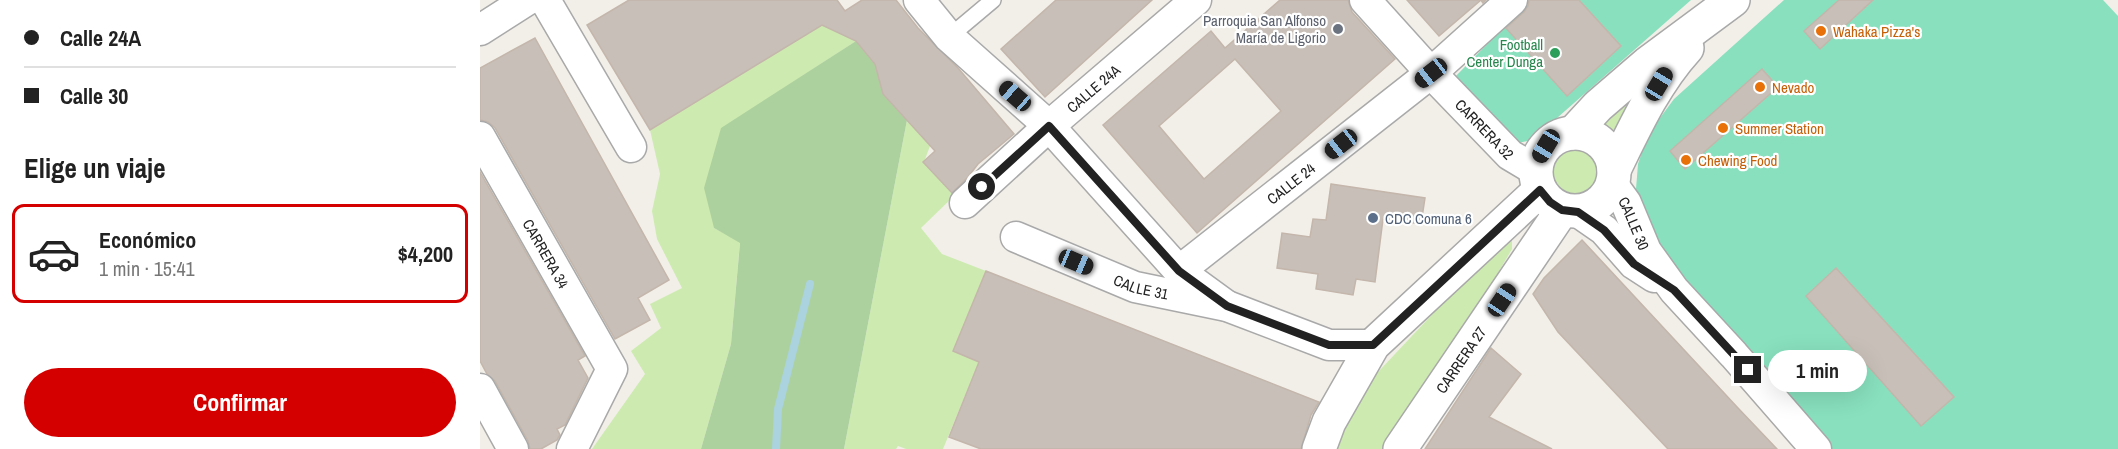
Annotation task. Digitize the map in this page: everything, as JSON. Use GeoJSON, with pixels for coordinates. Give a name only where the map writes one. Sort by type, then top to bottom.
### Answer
{"type":"FeatureCollection","features":[{"type":"Feature","properties":{"kind":"street"},"geometry":{"type":"LineString","coordinates":[[480,30],[527,0]]}},
{"type":"Feature","properties":{"kind":"street"},"geometry":{"type":"LineString","coordinates":[[545,0],[631,147]]}},
{"type":"Feature","properties":{"kind":"street"},"geometry":{"type":"LineString","coordinates":[[919,0],[949,37],[1049,126],[1179,271],[1227,306]]}},
{"type":"Feature","properties":{"kind":"street","name":"CALLE 24A"},"geometry":{"type":"LineString","coordinates":[[965,203],[1049,126],[1196,0]]}},
{"type":"Feature","properties":{"kind":"street","name":"CARRERA 32"},"geometry":{"type":"LineString","coordinates":[[1365,0],[1510,155],[1554,196]]}},
{"type":"Feature","properties":{"kind":"street","name":"CALLE 24"},"geometry":{"type":"LineString","coordinates":[[1179,271],[1431,73],[1512,0]]}},
{"type":"Feature","properties":{"kind":"street"},"geometry":{"type":"LineString","coordinates":[[1573,133],[1598,106],[1648,63],[1728,4]]}},
{"type":"Feature","properties":{"kind":"street"},"geometry":{"type":"LineString","coordinates":[[1614,177],[1611,155],[1602,143],[1588,135],[1573,133],[1558,137],[1546,146],[1538,160],[1554,196],[1593,208],[1605,198],[1614,177],[1639,118],[1670,67],[1728,4]]}},
{"type":"Feature","properties":{"kind":"street","name":"CARRERA 34"},"geometry":{"type":"LineString","coordinates":[[480,136],[612,369],[572,449]]}},
{"type":"Feature","properties":{"kind":"street","name":"CALLE 30"},"geometry":{"type":"LineString","coordinates":[[1614,177],[1646,251],[1674,290],[1816,449]]}},
{"type":"Feature","properties":{"kind":"street"},"geometry":{"type":"LineString","coordinates":[[1319,449],[1329,422],[1373,345],[1554,196]]}},
{"type":"Feature","properties":{"kind":"street","name":"CALLE 30"},"geometry":{"type":"LineString","coordinates":[[1554,196],[1604,230],[1634,264],[1674,290]]}},
{"type":"Feature","properties":{"kind":"street","name":"CARRERA 27"},"geometry":{"type":"LineString","coordinates":[[1400,449],[1554,196]]}},
{"type":"Feature","properties":{"kind":"street","name":"CALLE 31"},"geometry":{"type":"LineString","coordinates":[[1017,237],[1135,287],[1227,306],[1329,345],[1373,345]]}},
{"type":"Feature","properties":{"kind":"street"},"geometry":{"type":"LineString","coordinates":[[480,389],[513,449]]}},
{"type":"Feature","properties":{"kind":"lane"},"geometry":{"type":"LineString","coordinates":[[949,37],[993,0]]}},
{"type":"Feature","properties":{"kind":"green space","name":"Football Center Dunga"},"geometry":{"type":"Polygon","coordinates":[[[1533,0],[1691,0],[1532,140],[1513,144],[1453,79],[1533,0]]]}},
{"type":"Feature","properties":{"kind":"green space"},"geometry":{"type":"Polygon","coordinates":[[[1784,0],[2103,0],[2118,16],[2118,449],[1829,449],[1660,258],[1639,215],[1636,189],[1638,164],[1648,134],[1674,99],[1784,0]]]}},
{"type":"Feature","properties":{"kind":"green space"},"geometry":{"type":"Polygon","coordinates":[[[822,25],[856,41],[721,129],[714,228],[740,242],[731,344],[701,449],[592,449],[645,374],[631,351],[661,328],[650,304],[682,288],[657,239],[652,211],[660,174],[650,130],[822,25]]]}},
{"type":"Feature","properties":{"kind":"green space"},"geometry":{"type":"Polygon","coordinates":[[[856,41],[875,64],[883,94],[907,120],[844,449],[701,449],[731,344],[740,243],[714,228],[704,188],[721,128],[856,41]]]}},
{"type":"Feature","properties":{"kind":"green space"},"geometry":{"type":"Polygon","coordinates":[[[1641,87],[1627,106],[1616,136],[1605,124],[1597,120],[1641,87]]]}},
{"type":"Feature","properties":{"kind":"green space"},"geometry":{"type":"Polygon","coordinates":[[[907,120],[930,146],[924,162],[954,196],[921,228],[942,254],[986,271],[953,351],[979,362],[943,449],[906,449],[898,446],[896,449],[844,449],[907,120]]]}},
{"type":"Feature","properties":{"kind":"green space"},"geometry":{"type":"Polygon","coordinates":[[[1574,147],[1588,151],[1596,159],[1600,173],[1596,187],[1588,195],[1574,199],[1560,195],[1552,187],[1548,173],[1552,159],[1560,151],[1574,147]]]}},
{"type":"Feature","properties":{"kind":"green space"},"geometry":{"type":"Polygon","coordinates":[[[1508,234],[1512,238],[1512,249],[1468,324],[1383,449],[1336,449],[1362,389],[1508,234]]]}},
{"type":"Feature","properties":{"kind":"building"},"geometry":{"type":"Polygon","coordinates":[[[629,0],[837,0],[845,11],[862,0],[896,0],[918,28],[958,68],[1014,134],[978,164],[952,193],[923,162],[935,151],[883,94],[875,64],[856,41],[822,25],[650,130],[587,25],[629,0]]]}},
{"type":"Feature","properties":{"kind":"building"},"geometry":{"type":"Polygon","coordinates":[[[1056,0],[1152,0],[1045,97],[1001,49],[1056,0]]]}},
{"type":"Feature","properties":{"kind":"building"},"geometry":{"type":"Polygon","coordinates":[[[1280,0],[1348,0],[1352,12],[1395,59],[1197,233],[1103,125],[1211,31],[1225,48],[1280,0]],[[1235,59],[1159,126],[1204,179],[1281,111],[1235,59]]]}},
{"type":"Feature","properties":{"kind":"building"},"geometry":{"type":"Polygon","coordinates":[[[1407,0],[1481,0],[1439,36],[1407,0]]]}},
{"type":"Feature","properties":{"kind":"building"},"geometry":{"type":"Polygon","coordinates":[[[1529,0],[1579,0],[1621,46],[1567,96],[1506,28],[1524,12],[1529,0]]]}},
{"type":"Feature","properties":{"kind":"building"},"geometry":{"type":"Polygon","coordinates":[[[1839,0],[1873,0],[1820,49],[1804,31],[1839,0]]]}},
{"type":"Feature","properties":{"kind":"building"},"geometry":{"type":"Polygon","coordinates":[[[535,38],[669,280],[638,298],[650,320],[615,339],[495,128],[488,122],[480,120],[480,68],[535,38]]]}},
{"type":"Feature","properties":{"kind":"building"},"geometry":{"type":"Polygon","coordinates":[[[1762,69],[1778,87],[1685,169],[1670,151],[1762,69]]]}},
{"type":"Feature","properties":{"kind":"building"},"geometry":{"type":"Polygon","coordinates":[[[480,172],[585,356],[578,360],[588,378],[565,425],[557,429],[560,435],[557,440],[541,449],[530,449],[528,441],[495,381],[487,374],[480,361],[480,172]]]}},
{"type":"Feature","properties":{"kind":"building"},"geometry":{"type":"Polygon","coordinates":[[[1331,184],[1425,198],[1421,224],[1383,219],[1375,282],[1356,279],[1353,295],[1316,289],[1318,274],[1277,268],[1282,233],[1310,237],[1313,219],[1326,220],[1331,184]]]}},
{"type":"Feature","properties":{"kind":"building"},"geometry":{"type":"Polygon","coordinates":[[[1582,240],[1777,449],[1668,449],[1558,332],[1533,294],[1544,278],[1582,240]]]}},
{"type":"Feature","properties":{"kind":"building"},"geometry":{"type":"Polygon","coordinates":[[[1836,268],[1954,397],[1921,426],[1806,296],[1836,268]]]}},
{"type":"Feature","properties":{"kind":"building"},"geometry":{"type":"Polygon","coordinates":[[[986,271],[1319,402],[1311,415],[1301,449],[981,449],[949,437],[979,362],[953,351],[986,271]]]}},
{"type":"Feature","properties":{"kind":"building"},"geometry":{"type":"Polygon","coordinates":[[[1491,348],[1521,374],[1489,417],[1552,449],[1425,449],[1491,348]]]}},
{"type":"Feature","properties":{"kind":"waterway"},"geometry":{"type":"LineString","coordinates":[[776,449],[778,409],[810,284]]}},
{"type":"Feature","properties":{"kind":"place","name":"Parroquia San Alfonso María de Ligorio"},"geometry":{"type":"Point","coordinates":[1338,29]}},
{"type":"Feature","properties":{"kind":"place","name":"Wahaka Pizza's"},"geometry":{"type":"Point","coordinates":[1821,31]}},
{"type":"Feature","properties":{"kind":"place","name":"Football Center Dunga"},"geometry":{"type":"Point","coordinates":[1555,53]}},
{"type":"Feature","properties":{"kind":"place","name":"Nevado"},"geometry":{"type":"Point","coordinates":[1760,87]}},
{"type":"Feature","properties":{"kind":"place","name":"Summer Station"},"geometry":{"type":"Point","coordinates":[1723,128]}},
{"type":"Feature","properties":{"kind":"place","name":"Chewing Food"},"geometry":{"type":"Point","coordinates":[1686,160]}},
{"type":"Feature","properties":{"kind":"place","name":"CDC Comuna 6"},"geometry":{"type":"Point","coordinates":[1373,218]}},
{"type":"Feature","properties":{"kind":"route"},"geometry":{"type":"LineString","coordinates":[[982,187],[1049,126],[1179,271],[1197,285],[1227,306],[1329,345],[1351,347],[1373,345],[1540,190],[1550,202],[1562,210],[1578,212],[1604,230],[1634,264],[1674,290],[1748,370]]}}]}
